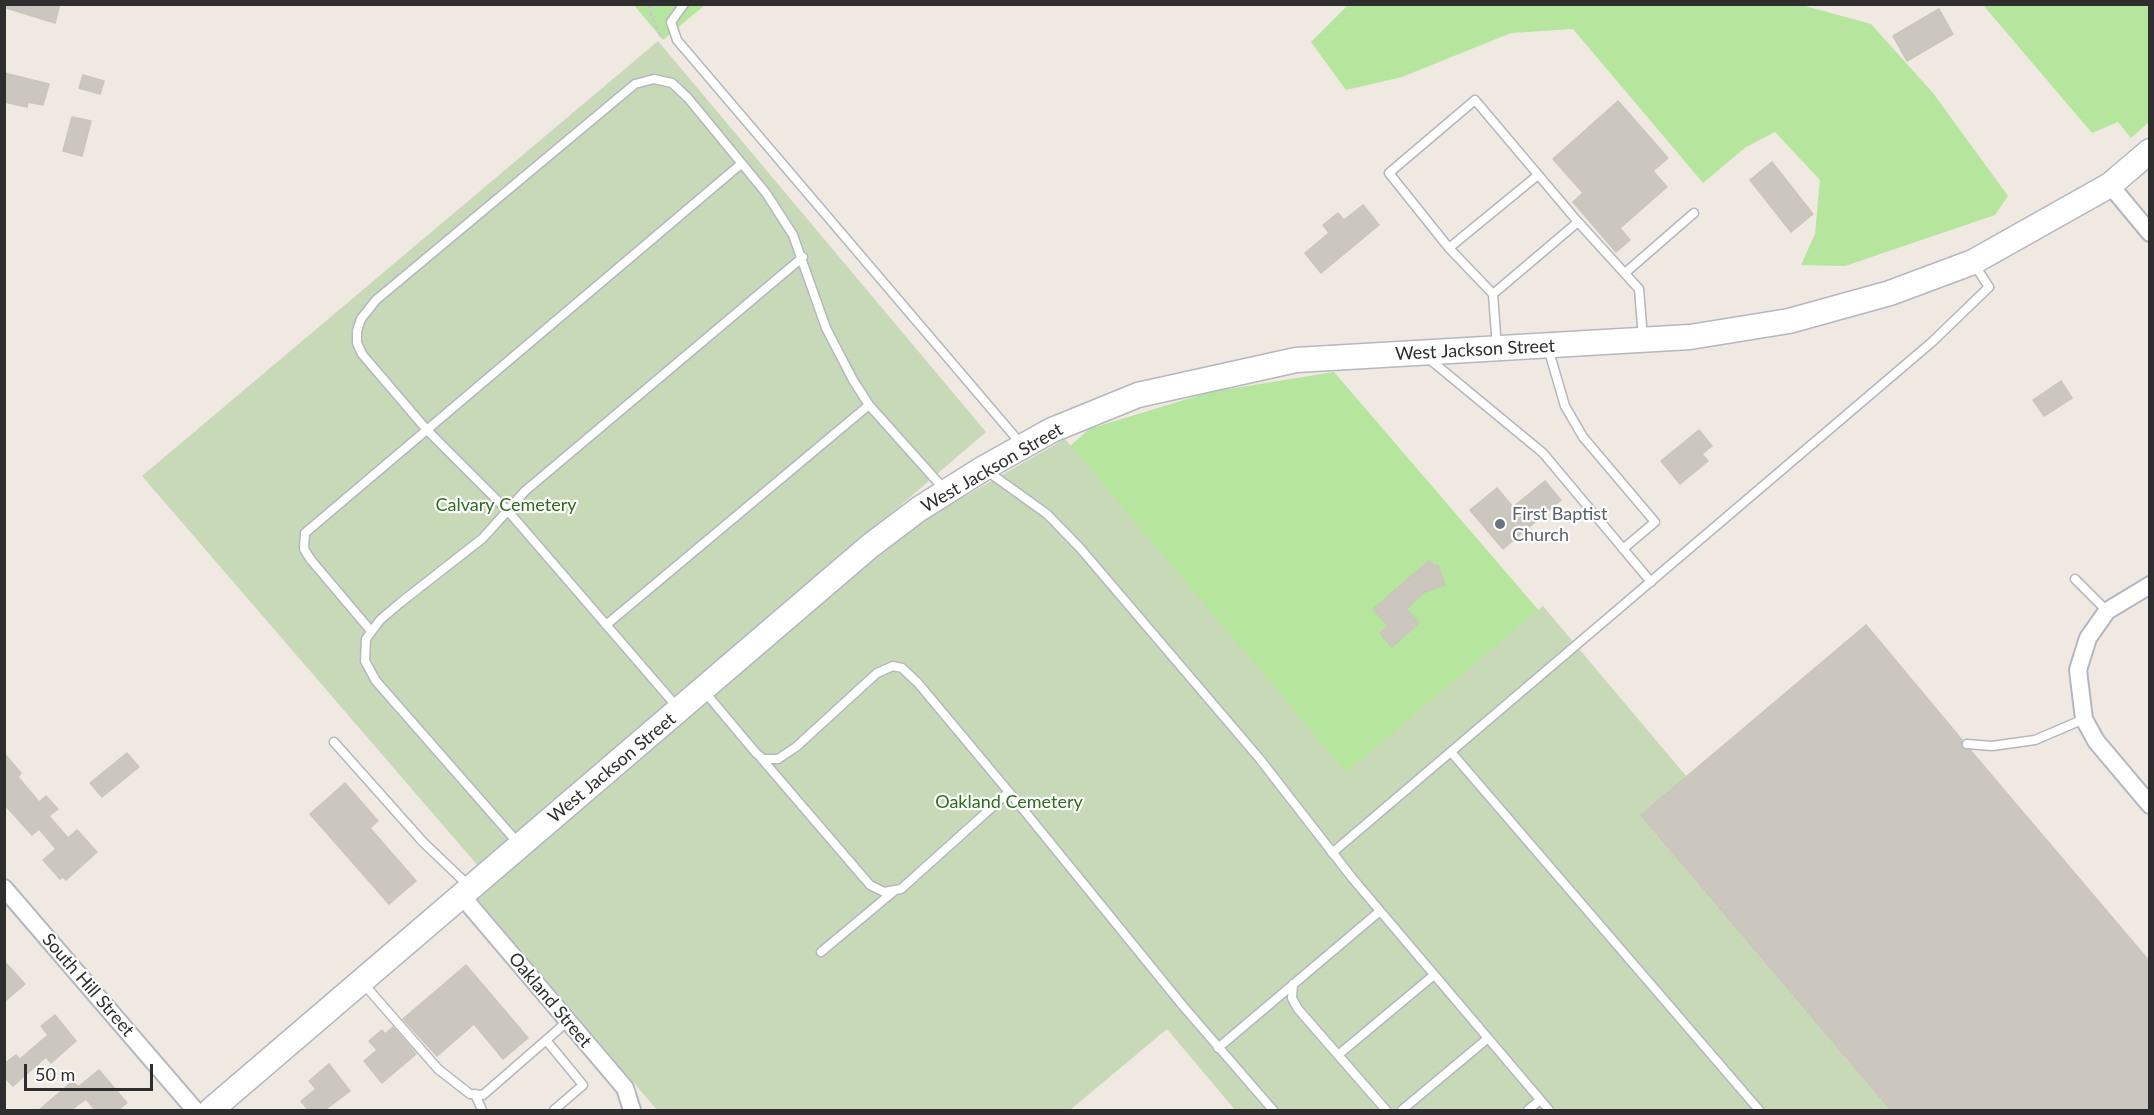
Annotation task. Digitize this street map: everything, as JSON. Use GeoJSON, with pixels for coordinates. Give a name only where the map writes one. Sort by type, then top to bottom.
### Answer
{"type":"FeatureCollection","features":[{"type":"Feature","properties":{"kind":"street","name":"West Jackson Street"},"geometry":{"type":"LineString","coordinates":[[211,1110],[465,891],[680,711],[870,546],[946,492],[1052,430],[1138,395],[1296,360],[1690,337],[1789,321],[1890,293],[1973,262],[2110,185],[2150,151]]}},
{"type":"Feature","properties":{"kind":"street"},"geometry":{"type":"LineString","coordinates":[[2110,185],[2150,233]]}},
{"type":"Feature","properties":{"kind":"street"},"geometry":{"type":"LineString","coordinates":[[2150,585],[2107,611],[2088,638],[2078,669],[2084,719],[2096,741],[2150,805]]}},
{"type":"Feature","properties":{"kind":"street","name":"South Hill Street"},"geometry":{"type":"LineString","coordinates":[[4,888],[195,1110]]}},
{"type":"Feature","properties":{"kind":"street","name":"Oakland Street"},"geometry":{"type":"LineString","coordinates":[[465,891],[568,1021],[625,1088],[632,1110]]}},
{"type":"Feature","properties":{"kind":"lane"},"geometry":{"type":"LineString","coordinates":[[684,4],[671,22],[677,40],[1023,447]]}},
{"type":"Feature","properties":{"kind":"lane"},"geometry":{"type":"LineString","coordinates":[[680,711],[508,511],[426,429],[362,354],[357,343],[357,331],[361,319],[385,293],[635,84],[645,79],[663,79],[672,83],[780,211],[803,257],[826,328],[838,355],[869,405],[946,492]]}},
{"type":"Feature","properties":{"kind":"lane"},"geometry":{"type":"LineString","coordinates":[[1497,348],[1493,294],[1449,248],[1389,173],[1475,100],[1578,222],[1639,289],[1643,339]]}},
{"type":"Feature","properties":{"kind":"lane"},"geometry":{"type":"LineString","coordinates":[[370,631],[304,549],[303,541],[311,525],[741,164]]}},
{"type":"Feature","properties":{"kind":"lane"},"geometry":{"type":"LineString","coordinates":[[1449,248],[1538,175]]}},
{"type":"Feature","properties":{"kind":"lane"},"geometry":{"type":"LineString","coordinates":[[1625,273],[1694,213]]}},
{"type":"Feature","properties":{"kind":"lane"},"geometry":{"type":"LineString","coordinates":[[1493,294],[1578,222]]}},
{"type":"Feature","properties":{"kind":"lane"},"geometry":{"type":"LineString","coordinates":[[520,845],[376,681],[364,661],[364,649],[370,631],[400,603],[483,538],[525,491],[803,257]]}},
{"type":"Feature","properties":{"kind":"lane"},"geometry":{"type":"LineString","coordinates":[[1332,853],[1954,322],[1989,287],[1973,262]]}},
{"type":"Feature","properties":{"kind":"lane"},"geometry":{"type":"LineString","coordinates":[[1547,345],[1565,406],[1583,437],[1655,522],[1623,549]]}},
{"type":"Feature","properties":{"kind":"lane"},"geometry":{"type":"LineString","coordinates":[[1420,353],[1543,453],[1651,582]]}},
{"type":"Feature","properties":{"kind":"lane"},"geometry":{"type":"LineString","coordinates":[[606,625],[869,405]]}},
{"type":"Feature","properties":{"kind":"lane"},"geometry":{"type":"LineString","coordinates":[[984,468],[1047,514],[1069,536],[1259,758],[1332,853],[1550,1110]]}},
{"type":"Feature","properties":{"kind":"lane"},"geometry":{"type":"LineString","coordinates":[[2074,579],[2107,611]]}},
{"type":"Feature","properties":{"kind":"lane"},"geometry":{"type":"LineString","coordinates":[[756,753],[770,760],[787,755],[877,673],[893,666],[910,674],[1218,1048],[1273,1110]]}},
{"type":"Feature","properties":{"kind":"lane"},"geometry":{"type":"LineString","coordinates":[[704,690],[870,885],[884,892],[900,889],[1009,792]]}},
{"type":"Feature","properties":{"kind":"lane"},"geometry":{"type":"LineString","coordinates":[[1967,744],[1992,746],[2035,740],[2084,719]]}},
{"type":"Feature","properties":{"kind":"lane"},"geometry":{"type":"LineString","coordinates":[[334,742],[465,891]]}},
{"type":"Feature","properties":{"kind":"lane"},"geometry":{"type":"LineString","coordinates":[[1451,752],[1759,1110]]}},
{"type":"Feature","properties":{"kind":"lane"},"geometry":{"type":"LineString","coordinates":[[821,952],[893,891]]}},
{"type":"Feature","properties":{"kind":"lane"},"geometry":{"type":"LineString","coordinates":[[1218,1048],[1380,911]]}},
{"type":"Feature","properties":{"kind":"lane"},"geometry":{"type":"LineString","coordinates":[[1338,1054],[1434,975]]}},
{"type":"Feature","properties":{"kind":"lane"},"geometry":{"type":"LineString","coordinates":[[361,981],[438,1069],[470,1094],[483,1095],[568,1021]]}},
{"type":"Feature","properties":{"kind":"lane"},"geometry":{"type":"LineString","coordinates":[[1293,984],[1293,1002],[1386,1110]]}},
{"type":"Feature","properties":{"kind":"lane"},"geometry":{"type":"LineString","coordinates":[[1402,1110],[1488,1039]]}},
{"type":"Feature","properties":{"kind":"lane"},"geometry":{"type":"LineString","coordinates":[[546,1040],[583,1085],[554,1110]]}},
{"type":"Feature","properties":{"kind":"lane"},"geometry":{"type":"LineString","coordinates":[[475,1094],[482,1110]]}},
{"type":"Feature","properties":{"kind":"lane"},"geometry":{"type":"LineString","coordinates":[[1528,1110],[1540,1100]]}},
{"type":"Feature","properties":{"kind":"green space"},"geometry":{"type":"Polygon","coordinates":[[[1798,4],[1871,24],[1933,93],[2008,196],[1995,215],[1845,266],[1801,265],[1815,234],[1820,180],[1775,132],[1746,147],[1703,183],[1573,29],[1511,33],[1402,77],[1346,90],[1311,42],[1348,5],[1798,4]]]}},
{"type":"Feature","properties":{"kind":"green space"},"geometry":{"type":"Polygon","coordinates":[[[634,5],[705,5],[663,40],[634,5]]]}},
{"type":"Feature","properties":{"kind":"green space"},"geometry":{"type":"Polygon","coordinates":[[[1983,5],[2149,5],[2149,122],[2131,138],[2118,122],[2092,133],[1983,5]]]}},
{"type":"Feature","properties":{"kind":"green space","name":"Calvary Cemetery"},"geometry":{"type":"Polygon","coordinates":[[[658,41],[986,432],[479,867],[142,476],[658,41]]]}},
{"type":"Feature","properties":{"kind":"green space"},"geometry":{"type":"Polygon","coordinates":[[[1334,372],[1565,641],[1331,840],[1048,466],[1089,429],[1210,392],[1334,372]]]}},
{"type":"Feature","properties":{"kind":"green space","name":"Oakland Cemetery"},"geometry":{"type":"Polygon","coordinates":[[[1065,439],[1346,772],[1543,606],[1967,1110],[1235,1110],[1167,1029],[1070,1110],[657,1110],[475,896],[874,553],[953,503],[1065,439]]]}},
{"type":"Feature","properties":{"kind":"building"},"geometry":{"type":"Polygon","coordinates":[[[7,4],[60,4],[55,23],[6,8],[7,4]]]}},
{"type":"Feature","properties":{"kind":"building"},"geometry":{"type":"Polygon","coordinates":[[[1939,9],[1953,34],[1907,61],[1893,36],[1939,9]]]}},
{"type":"Feature","properties":{"kind":"building"},"geometry":{"type":"Polygon","coordinates":[[[4,73],[49,84],[43,105],[28,102],[27,107],[4,102],[4,73]]]}},
{"type":"Feature","properties":{"kind":"building"},"geometry":{"type":"Polygon","coordinates":[[[83,75],[104,81],[100,94],[79,88],[83,75]]]}},
{"type":"Feature","properties":{"kind":"building"},"geometry":{"type":"Polygon","coordinates":[[[1618,101],[1668,158],[1653,171],[1667,187],[1620,228],[1630,240],[1616,252],[1573,202],[1583,193],[1553,159],[1618,101]]]}},
{"type":"Feature","properties":{"kind":"building"},"geometry":{"type":"Polygon","coordinates":[[[72,117],[91,121],[82,156],[63,151],[72,117]]]}},
{"type":"Feature","properties":{"kind":"building"},"geometry":{"type":"Polygon","coordinates":[[[1772,162],[1813,214],[1791,232],[1750,180],[1772,162]]]}},
{"type":"Feature","properties":{"kind":"building"},"geometry":{"type":"Polygon","coordinates":[[[1363,205],[1379,225],[1321,273],[1305,253],[1329,233],[1323,225],[1338,213],[1344,220],[1363,205]]]}},
{"type":"Feature","properties":{"kind":"building"},"geometry":{"type":"Polygon","coordinates":[[[2061,381],[2072,398],[2044,416],[2033,400],[2061,381]]]}},
{"type":"Feature","properties":{"kind":"building"},"geometry":{"type":"Polygon","coordinates":[[[1699,430],[1712,446],[1702,454],[1708,461],[1680,484],[1661,461],[1699,430]]]}},
{"type":"Feature","properties":{"kind":"building"},"geometry":{"type":"Polygon","coordinates":[[[1545,481],[1561,500],[1503,549],[1470,510],[1497,488],[1513,507],[1545,481]]]}},
{"type":"Feature","properties":{"kind":"building"},"geometry":{"type":"Polygon","coordinates":[[[1429,561],[1434,566],[1438,565],[1445,585],[1425,592],[1406,609],[1419,623],[1392,647],[1380,633],[1388,626],[1373,609],[1429,561]]]}},
{"type":"Feature","properties":{"kind":"building"},"geometry":{"type":"Polygon","coordinates":[[[1866,625],[1962,740],[1962,747],[1971,751],[2150,962],[2150,1110],[1891,1110],[1641,815],[1866,625]]]}},
{"type":"Feature","properties":{"kind":"building"},"geometry":{"type":"Polygon","coordinates":[[[4,753],[21,773],[18,777],[39,802],[46,796],[58,809],[49,816],[68,838],[77,830],[97,852],[66,880],[63,877],[60,879],[43,860],[56,849],[39,829],[32,835],[4,804],[4,753]]]}},
{"type":"Feature","properties":{"kind":"building"},"geometry":{"type":"Polygon","coordinates":[[[127,753],[139,767],[102,797],[90,783],[127,753]]]}},
{"type":"Feature","properties":{"kind":"building"},"geometry":{"type":"Polygon","coordinates":[[[345,783],[378,821],[370,828],[416,881],[389,904],[310,814],[345,783]]]}},
{"type":"Feature","properties":{"kind":"building"},"geometry":{"type":"Polygon","coordinates":[[[4,961],[25,984],[4,1002],[4,961]]]}},
{"type":"Feature","properties":{"kind":"building"},"geometry":{"type":"Polygon","coordinates":[[[466,965],[528,1038],[503,1059],[474,1024],[437,1056],[403,1019],[466,965]]]}},
{"type":"Feature","properties":{"kind":"building"},"geometry":{"type":"Polygon","coordinates":[[[55,1015],[76,1041],[51,1063],[46,1057],[13,1086],[4,1077],[4,1064],[16,1055],[20,1059],[48,1035],[41,1026],[55,1015]]]}},
{"type":"Feature","properties":{"kind":"building"},"geometry":{"type":"Polygon","coordinates":[[[393,1027],[416,1054],[382,1083],[364,1061],[377,1050],[369,1041],[382,1030],[385,1034],[393,1027]]]}},
{"type":"Feature","properties":{"kind":"building"},"geometry":{"type":"Polygon","coordinates":[[[329,1064],[350,1091],[325,1110],[308,1110],[301,1101],[316,1089],[309,1081],[329,1064]]]}},
{"type":"Feature","properties":{"kind":"building"},"geometry":{"type":"Polygon","coordinates":[[[99,1070],[127,1103],[118,1110],[95,1110],[86,1099],[71,1110],[39,1110],[73,1081],[78,1087],[99,1070]]]}},
{"type":"Feature","properties":{"kind":"place","name":"First Baptist Church"},"geometry":{"type":"Point","coordinates":[1500,524]}}]}
